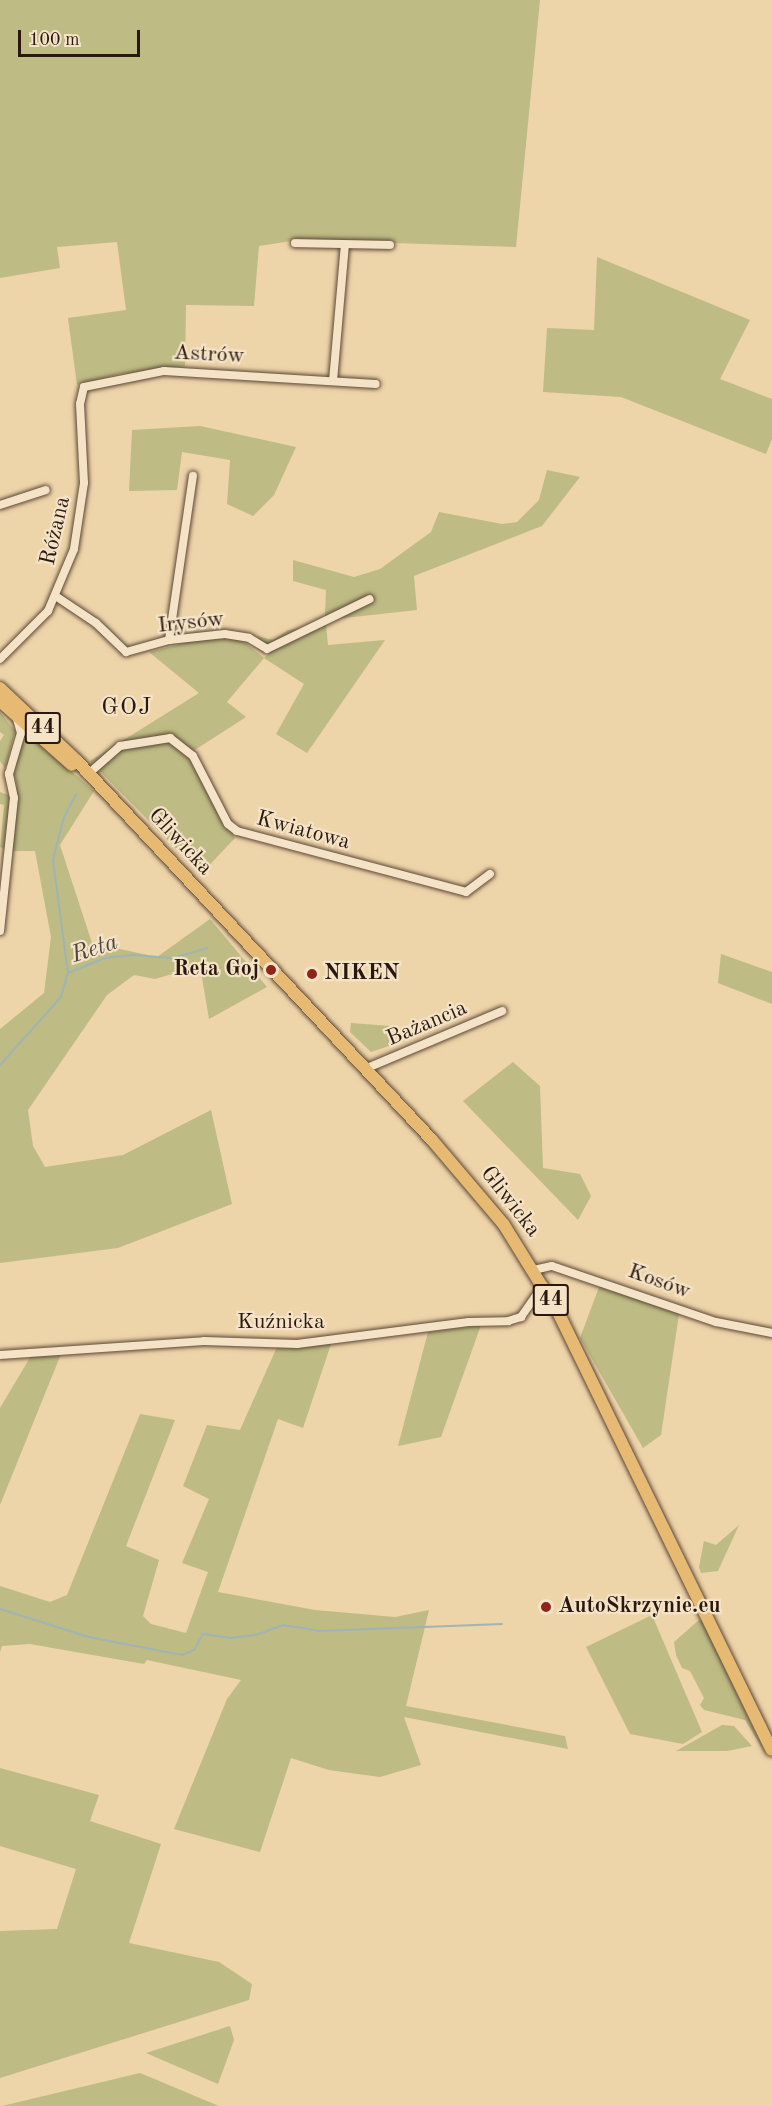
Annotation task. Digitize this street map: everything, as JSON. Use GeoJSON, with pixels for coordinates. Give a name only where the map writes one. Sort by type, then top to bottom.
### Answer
{"type":"FeatureCollection","features":[{"type":"Feature","properties":{"kind":"main road","name":"Gliwicka"},"geometry":{"type":"LineString","coordinates":[[0,688],[85,773],[471,1184],[534,1270],[772,1749]]}},
{"type":"Feature","properties":{"kind":"main road","name":"Gliwicka"},"geometry":{"type":"LineString","coordinates":[[0,701],[64,759],[85,773]]}},
{"type":"Feature","properties":{"kind":"street"},"geometry":{"type":"LineString","coordinates":[[295,243],[390,245]]}},
{"type":"Feature","properties":{"kind":"street"},"geometry":{"type":"LineString","coordinates":[[333,381],[345,244]]}},
{"type":"Feature","properties":{"kind":"street","name":"Astrów"},"geometry":{"type":"LineString","coordinates":[[84,387],[164,371],[376,384]]}},
{"type":"Feature","properties":{"kind":"street","name":"Różana"},"geometry":{"type":"LineString","coordinates":[[0,659],[57,597],[74,549],[83,498],[80,404],[84,387]]}},
{"type":"Feature","properties":{"kind":"street"},"geometry":{"type":"LineString","coordinates":[[169,640],[193,476]]}},
{"type":"Feature","properties":{"kind":"street"},"geometry":{"type":"LineString","coordinates":[[0,505],[46,490]]}},
{"type":"Feature","properties":{"kind":"street","name":"Irysów"},"geometry":{"type":"LineString","coordinates":[[57,597],[96,623],[126,652],[169,640],[225,634],[249,638],[267,649],[370,599]]}},
{"type":"Feature","properties":{"kind":"street"},"geometry":{"type":"LineString","coordinates":[[0,931],[14,798],[9,774],[21,733],[10,709]]}},
{"type":"Feature","properties":{"kind":"street","name":"Kwiatowa"},"geometry":{"type":"LineString","coordinates":[[85,773],[120,746],[170,738],[193,756],[228,824],[237,831],[466,892],[490,874]]}},
{"type":"Feature","properties":{"kind":"street","name":"Bażancia"},"geometry":{"type":"LineString","coordinates":[[365,1069],[502,1011]]}},
{"type":"Feature","properties":{"kind":"street","name":"Kosów"},"geometry":{"type":"LineString","coordinates":[[534,1270],[552,1266],[716,1322],[772,1333]]}},
{"type":"Feature","properties":{"kind":"street","name":"Kuźnicka"},"geometry":{"type":"LineString","coordinates":[[0,1355],[204,1341],[297,1344],[469,1322],[508,1321],[521,1317],[543,1285]]}},
{"type":"Feature","properties":{"kind":"shaded area"},"geometry":{"type":"Polygon","coordinates":[[[0,0],[540,0],[516,247],[298,240],[259,246],[254,306],[186,305],[185,366],[119,374],[77,385],[68,318],[126,310],[117,242],[57,247],[60,268],[0,278],[0,0]]]}},
{"type":"Feature","properties":{"kind":"shaded area"},"geometry":{"type":"Polygon","coordinates":[[[597,257],[750,320],[720,379],[772,399],[772,439],[766,454],[621,397],[543,392],[547,328],[594,330],[597,257]]]}},
{"type":"Feature","properties":{"kind":"shaded area"},"geometry":{"type":"Polygon","coordinates":[[[200,426],[296,447],[274,495],[253,516],[227,504],[230,460],[182,452],[177,490],[129,491],[132,430],[200,426]]]}},
{"type":"Feature","properties":{"kind":"shaded area"},"geometry":{"type":"Polygon","coordinates":[[[547,470],[580,477],[542,526],[414,576],[417,610],[335,619],[325,616],[326,590],[293,581],[293,560],[354,577],[380,569],[431,532],[439,512],[502,524],[517,522],[539,500],[547,470]]]}},
{"type":"Feature","properties":{"kind":"shaded area"},"geometry":{"type":"Polygon","coordinates":[[[326,624],[328,645],[385,640],[307,753],[276,734],[304,684],[264,658],[271,651],[257,636],[273,640],[288,630],[326,624]]]}},
{"type":"Feature","properties":{"kind":"shaded area"},"geometry":{"type":"Polygon","coordinates":[[[239,638],[264,658],[227,702],[246,717],[187,755],[235,838],[201,874],[90,761],[199,693],[149,652],[200,639],[239,638]]]}},
{"type":"Feature","properties":{"kind":"shaded area"},"geometry":{"type":"Polygon","coordinates":[[[0,712],[15,731],[5,768],[0,761],[0,741],[4,735],[0,732],[0,712]]]}},
{"type":"Feature","properties":{"kind":"shaded area"},"geometry":{"type":"Polygon","coordinates":[[[24,736],[32,736],[94,791],[60,845],[92,943],[157,957],[210,919],[267,987],[209,1019],[200,966],[155,979],[134,975],[107,995],[28,1110],[33,1146],[45,1167],[123,1155],[211,1110],[232,1204],[118,1248],[0,1263],[0,1029],[44,993],[51,937],[35,851],[11,851],[17,786],[14,773],[24,736]]]}},
{"type":"Feature","properties":{"kind":"shaded area"},"geometry":{"type":"Polygon","coordinates":[[[0,792],[11,796],[7,850],[0,847],[4,805],[0,804],[0,792]]]}},
{"type":"Feature","properties":{"kind":"shaded area"},"geometry":{"type":"Polygon","coordinates":[[[721,954],[772,972],[772,1004],[718,983],[721,954]]]}},
{"type":"Feature","properties":{"kind":"shaded area"},"geometry":{"type":"Polygon","coordinates":[[[351,1023],[390,1026],[389,1046],[371,1052],[350,1032],[351,1023]]]}},
{"type":"Feature","properties":{"kind":"shaded area"},"geometry":{"type":"Polygon","coordinates":[[[513,1062],[540,1086],[543,1168],[580,1174],[591,1196],[578,1220],[463,1101],[513,1062]]]}},
{"type":"Feature","properties":{"kind":"shaded area"},"geometry":{"type":"Polygon","coordinates":[[[601,1282],[676,1306],[679,1314],[661,1435],[643,1448],[580,1338],[601,1282]]]}},
{"type":"Feature","properties":{"kind":"shaded area"},"geometry":{"type":"Polygon","coordinates":[[[481,1325],[441,1437],[398,1446],[428,1332],[481,1325]]]}},
{"type":"Feature","properties":{"kind":"shaded area"},"geometry":{"type":"Polygon","coordinates":[[[331,1344],[303,1428],[278,1419],[218,1592],[315,1610],[395,1617],[429,1610],[406,1706],[565,1736],[568,1749],[404,1717],[421,1765],[380,1777],[329,1770],[291,1758],[260,1852],[174,1829],[227,1699],[241,1680],[147,1660],[144,1664],[30,1644],[2,1646],[0,1652],[0,1586],[50,1602],[67,1595],[140,1414],[175,1420],[126,1546],[159,1560],[143,1616],[151,1624],[186,1633],[208,1572],[182,1563],[209,1499],[183,1486],[207,1425],[240,1430],[277,1347],[331,1344]]]}},
{"type":"Feature","properties":{"kind":"shaded area"},"geometry":{"type":"Polygon","coordinates":[[[61,1354],[0,1505],[0,1408],[31,1356],[61,1354]]]}},
{"type":"Feature","properties":{"kind":"shaded area"},"geometry":{"type":"Polygon","coordinates":[[[739,1525],[718,1571],[701,1573],[699,1567],[704,1541],[716,1545],[739,1525]]]}},
{"type":"Feature","properties":{"kind":"shaded area"},"geometry":{"type":"Polygon","coordinates":[[[652,1615],[702,1732],[683,1744],[630,1734],[586,1647],[652,1615]]]}},
{"type":"Feature","properties":{"kind":"shaded area"},"geometry":{"type":"Polygon","coordinates":[[[699,1620],[702,1620],[765,1753],[745,1720],[704,1710],[700,1705],[704,1698],[690,1671],[682,1668],[676,1655],[674,1642],[699,1620]]]}},
{"type":"Feature","properties":{"kind":"shaded area"},"geometry":{"type":"Polygon","coordinates":[[[722,1725],[734,1726],[752,1746],[727,1751],[676,1751],[722,1725]]]}},
{"type":"Feature","properties":{"kind":"shaded area"},"geometry":{"type":"Polygon","coordinates":[[[0,1768],[99,1795],[90,1821],[161,1844],[129,1943],[219,1962],[252,1984],[249,2000],[0,2078],[0,1931],[57,1929],[76,1869],[0,1846],[0,1768]]]}},
{"type":"Feature","properties":{"kind":"shaded area"},"geometry":{"type":"Polygon","coordinates":[[[230,2026],[234,2040],[218,2084],[146,2053],[230,2026]]]}},
{"type":"Feature","properties":{"kind":"shaded area"},"geometry":{"type":"Polygon","coordinates":[[[140,2073],[219,2106],[2,2106],[140,2073]]]}},
{"type":"Feature","properties":{"kind":"waterway"},"geometry":{"type":"LineString","coordinates":[[68,973],[53,860],[64,817],[76,794]]}},
{"type":"Feature","properties":{"kind":"waterway","name":"Reta"},"geometry":{"type":"LineString","coordinates":[[0,1065],[61,997],[68,973],[105,958],[135,955],[173,958],[208,948]]}},
{"type":"Feature","properties":{"kind":"waterway"},"geometry":{"type":"LineString","coordinates":[[0,1609],[89,1637],[182,1655],[194,1650],[203,1634],[230,1638],[256,1635],[283,1625],[319,1631],[502,1624]]}},
{"type":"Feature","properties":{"kind":"place","name":"Reta Goj"},"geometry":{"type":"Point","coordinates":[271,970]}},
{"type":"Feature","properties":{"kind":"place","name":"NIKEN"},"geometry":{"type":"Point","coordinates":[312,974]}},
{"type":"Feature","properties":{"kind":"place","name":"AutoSkrzynie.eu"},"geometry":{"type":"Point","coordinates":[546,1607]}},
{"type":"Feature","properties":{"kind":"district","name":"GOJ"},"geometry":{"type":"Point","coordinates":[127,709]}}]}
